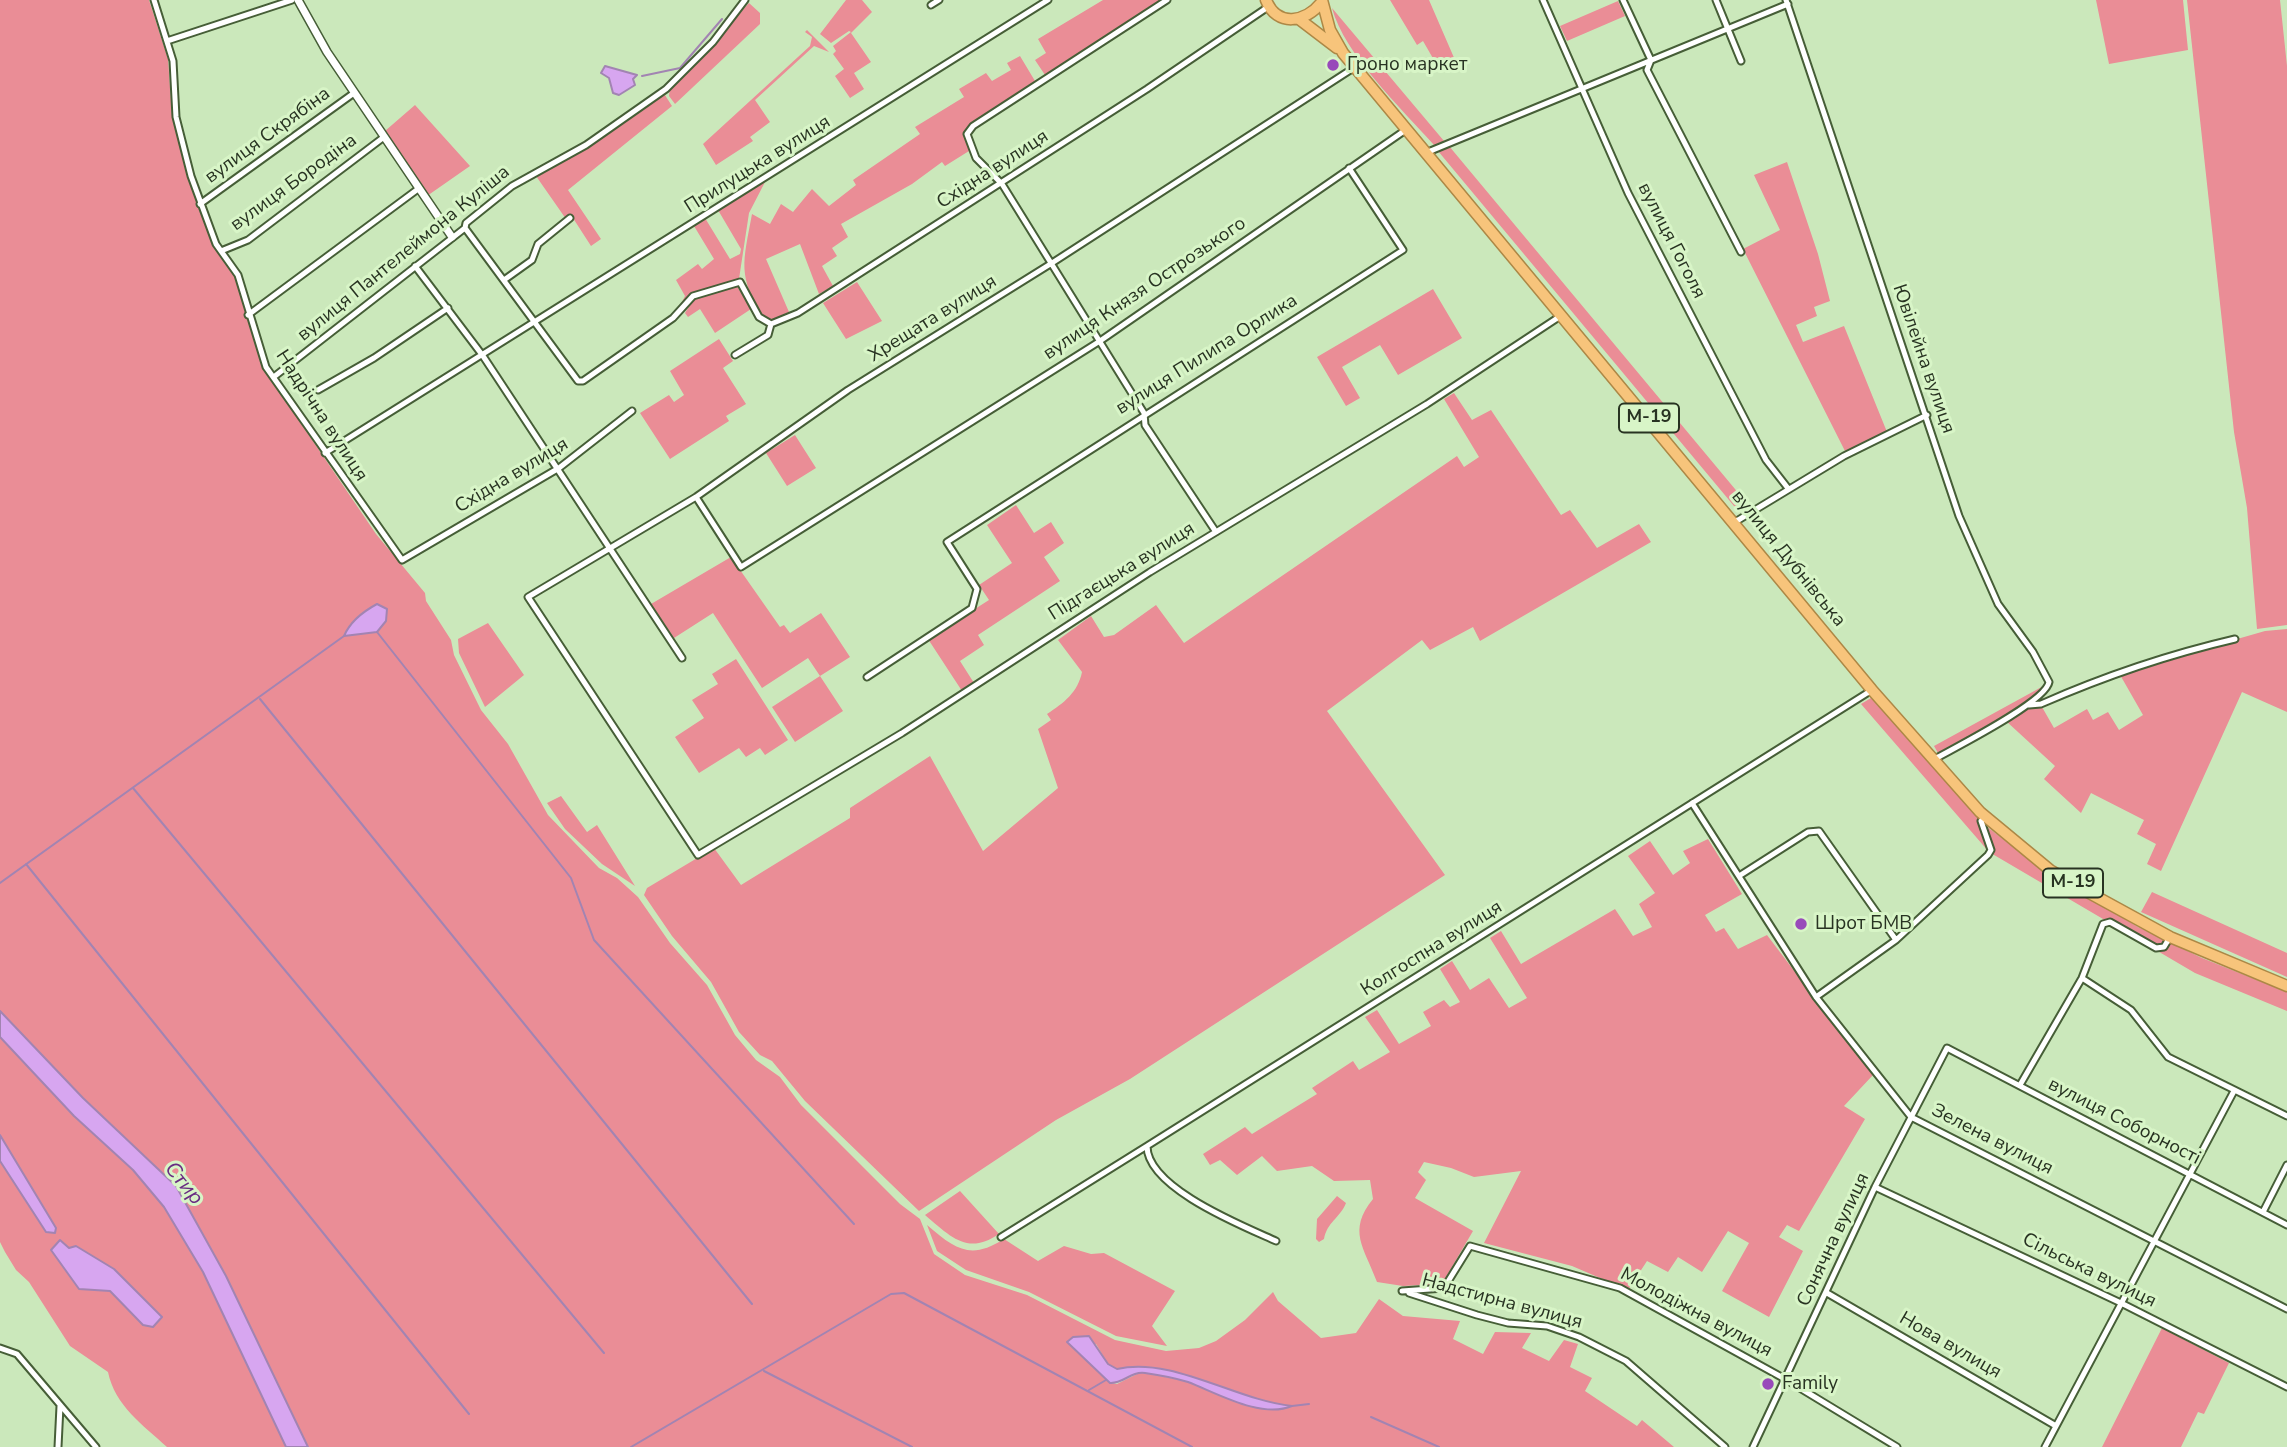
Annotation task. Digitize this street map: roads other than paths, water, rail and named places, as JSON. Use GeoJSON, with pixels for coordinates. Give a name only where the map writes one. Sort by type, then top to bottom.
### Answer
{"type":"FeatureCollection","features":[{"type":"Feature","properties":{"kind":"highway","name":"М-19"},"geometry":{"type":"LineString","coordinates":[[1267,3],[1286,19],[1299,19],[1312,13],[1322,1]]}},
{"type":"Feature","properties":{"kind":"highway","name":"М-19"},"geometry":{"type":"LineString","coordinates":[[1322,1],[1330,30],[1343,53]]}},
{"type":"Feature","properties":{"kind":"highway","name":"М-19"},"geometry":{"type":"LineString","coordinates":[[1299,19],[1343,53]]}},
{"type":"Feature","properties":{"kind":"highway","name":"вулиця Дубнівська"},"geometry":{"type":"LineString","coordinates":[[1343,53],[1428,152],[1872,690],[1984,817],[2050,870],[2170,937],[2287,986]]}},
{"type":"Feature","properties":{"kind":"street","name":"Надрічна вулиця"},"geometry":{"type":"LineString","coordinates":[[154,0],[173,61],[176,117],[200,204],[221,251],[237,275],[266,367],[275,376],[325,453],[402,560]]}},
{"type":"Feature","properties":{"kind":"street"},"geometry":{"type":"LineString","coordinates":[[167,41],[292,0]]}},
{"type":"Feature","properties":{"kind":"street"},"geometry":{"type":"LineString","coordinates":[[298,0],[354,93],[452,237]]}},
{"type":"Feature","properties":{"kind":"street","name":"вулиця Пантелеймона Куліша"},"geometry":{"type":"LineString","coordinates":[[275,376],[465,228],[466,223],[512,186],[586,145],[666,89],[713,42],[745,0]]}},
{"type":"Feature","properties":{"kind":"street"},"geometry":{"type":"LineString","coordinates":[[931,5],[939,0]]}},
{"type":"Feature","properties":{"kind":"street","name":"Прилуцька вулиця"},"geometry":{"type":"LineString","coordinates":[[325,453],[484,356],[1048,0]]}},
{"type":"Feature","properties":{"kind":"street"},"geometry":{"type":"LineString","coordinates":[[1167,0],[1053,72],[969,130],[968,138],[976,158],[1002,184],[1052,263],[1144,413],[1145,425],[1216,532]]}},
{"type":"Feature","properties":{"kind":"street","name":"вулиця Гоголя"},"geometry":{"type":"LineString","coordinates":[[1543,0],[1580,88],[1671,279],[1766,460],[1787,487]]}},
{"type":"Feature","properties":{"kind":"street"},"geometry":{"type":"LineString","coordinates":[[1623,0],[1650,60],[1647,70],[1741,252]]}},
{"type":"Feature","properties":{"kind":"street"},"geometry":{"type":"LineString","coordinates":[[1716,0],[1741,61]]}},
{"type":"Feature","properties":{"kind":"street"},"geometry":{"type":"LineString","coordinates":[[1428,152],[1787,2]]}},
{"type":"Feature","properties":{"kind":"street","name":"Ювілейна вулиця"},"geometry":{"type":"LineString","coordinates":[[1787,2],[1959,516],[1998,604],[2034,652],[2049,682],[2045,692],[2026,706]]}},
{"type":"Feature","properties":{"kind":"street","name":"Східна вулиця"},"geometry":{"type":"LineString","coordinates":[[735,355],[768,335],[771,324],[798,313],[1002,184],[1267,3]]}},
{"type":"Feature","properties":{"kind":"street","name":"Хрещата вулиця"},"geometry":{"type":"LineString","coordinates":[[528,597],[696,497],[848,390],[1052,263],[1355,67]]}},
{"type":"Feature","properties":{"kind":"street","name":"вулиця Скрябіна"},"geometry":{"type":"LineString","coordinates":[[200,204],[354,93]]}},
{"type":"Feature","properties":{"kind":"street","name":"вулиця Князя Острозького"},"geometry":{"type":"LineString","coordinates":[[696,497],[741,567],[895,467],[1100,341],[1407,129]]}},
{"type":"Feature","properties":{"kind":"street","name":"вулиця Бородіна"},"geometry":{"type":"LineString","coordinates":[[221,251],[248,240],[384,137]]}},
{"type":"Feature","properties":{"kind":"street","name":"вулиця Пилипа Орлика"},"geometry":{"type":"LineString","coordinates":[[867,677],[972,608],[977,589],[947,542],[1144,413],[1403,250],[1349,168]]}},
{"type":"Feature","properties":{"kind":"street"},"geometry":{"type":"LineString","coordinates":[[248,315],[418,189]]}},
{"type":"Feature","properties":{"kind":"street"},"geometry":{"type":"LineString","coordinates":[[504,280],[532,260],[538,244],[570,218]]}},
{"type":"Feature","properties":{"kind":"street"},"geometry":{"type":"LineString","coordinates":[[465,228],[574,379],[583,381],[673,318],[693,296],[740,282],[759,317],[771,324]]}},
{"type":"Feature","properties":{"kind":"street"},"geometry":{"type":"LineString","coordinates":[[415,266],[484,356],[682,658]]}},
{"type":"Feature","properties":{"kind":"street"},"geometry":{"type":"LineString","coordinates":[[318,390],[374,358],[448,308]]}},
{"type":"Feature","properties":{"kind":"street","name":"Підгаєцька вулиця"},"geometry":{"type":"LineString","coordinates":[[528,597],[698,855],[902,733],[1216,532],[1427,404],[1562,315]]}},
{"type":"Feature","properties":{"kind":"street","name":"Східна вулиця"},"geometry":{"type":"LineString","coordinates":[[402,560],[559,468],[632,411]]}},
{"type":"Feature","properties":{"kind":"street"},"geometry":{"type":"LineString","coordinates":[[1735,522],[1787,487],[1927,415]]}},
{"type":"Feature","properties":{"kind":"street"},"geometry":{"type":"LineString","coordinates":[[1934,760],[2026,706],[2041,704],[2113,673],[2162,656],[2235,639]]}},
{"type":"Feature","properties":{"kind":"street","name":"Колгоспна вулиця"},"geometry":{"type":"LineString","coordinates":[[1001,1237],[1872,690]]}},
{"type":"Feature","properties":{"kind":"street","name":"Зелена вулиця"},"geometry":{"type":"LineString","coordinates":[[1692,803],[1816,996],[1911,1117],[2287,1309]]}},
{"type":"Feature","properties":{"kind":"street"},"geometry":{"type":"LineString","coordinates":[[1816,996],[1896,940],[1988,855],[1991,850],[1981,821],[1984,817]]}},
{"type":"Feature","properties":{"kind":"street"},"geometry":{"type":"LineString","coordinates":[[1739,876],[1808,832],[1819,831],[1896,940]]}},
{"type":"Feature","properties":{"kind":"street"},"geometry":{"type":"LineString","coordinates":[[2020,1085],[2082,978],[2103,924],[2110,922],[2156,948],[2164,947],[2170,937]]}},
{"type":"Feature","properties":{"kind":"street"},"geometry":{"type":"LineString","coordinates":[[2082,978],[2132,1010],[2168,1057],[2287,1116]]}},
{"type":"Feature","properties":{"kind":"street","name":"вулиця Соборності"},"geometry":{"type":"LineString","coordinates":[[1947,1048],[2287,1225]]}},
{"type":"Feature","properties":{"kind":"street","name":"Сонячна вулиця"},"geometry":{"type":"LineString","coordinates":[[1753,1447],[1875,1187],[1947,1048]]}},
{"type":"Feature","properties":{"kind":"street"},"geometry":{"type":"LineString","coordinates":[[2045,1447],[2234,1091]]}},
{"type":"Feature","properties":{"kind":"street"},"geometry":{"type":"LineString","coordinates":[[1147,1146],[1147,1155],[1154,1166],[1184,1195],[1210,1212],[1276,1241]]}},
{"type":"Feature","properties":{"kind":"street"},"geometry":{"type":"LineString","coordinates":[[2263,1212],[2287,1165]]}},
{"type":"Feature","properties":{"kind":"street","name":"Сільська вулиця"},"geometry":{"type":"LineString","coordinates":[[1875,1187],[2123,1304],[2287,1387]]}},
{"type":"Feature","properties":{"kind":"street","name":"Молодіжна вулиця"},"geometry":{"type":"LineString","coordinates":[[1402,1291],[1444,1288],[1470,1247],[1620,1288],[1786,1379],[1897,1447]]}},
{"type":"Feature","properties":{"kind":"street","name":"Надстирна вулиця"},"geometry":{"type":"LineString","coordinates":[[1402,1291],[1434,1298],[1477,1315],[1508,1323],[1547,1326],[1579,1337],[1626,1361],[1725,1447]]}},
{"type":"Feature","properties":{"kind":"street","name":"Нова вулиця"},"geometry":{"type":"LineString","coordinates":[[1827,1293],[2056,1426]]}},
{"type":"Feature","properties":{"kind":"street"},"geometry":{"type":"LineString","coordinates":[[0,1348],[17,1354],[96,1447]]}},
{"type":"Feature","properties":{"kind":"street"},"geometry":{"type":"LineString","coordinates":[[58,1447],[60,1406]]}},
{"type":"Feature","properties":{"kind":"waterway"},"geometry":{"type":"LineString","coordinates":[[642,76],[680,68],[722,19]]}},
{"type":"Feature","properties":{"kind":"waterway"},"geometry":{"type":"LineString","coordinates":[[377,632],[571,878],[594,940],[854,1224]]}},
{"type":"Feature","properties":{"kind":"waterway"},"geometry":{"type":"LineString","coordinates":[[0,883],[344,636]]}},
{"type":"Feature","properties":{"kind":"waterway"},"geometry":{"type":"LineString","coordinates":[[260,699],[752,1304]]}},
{"type":"Feature","properties":{"kind":"waterway"},"geometry":{"type":"LineString","coordinates":[[133,788],[604,1353]]}},
{"type":"Feature","properties":{"kind":"waterway"},"geometry":{"type":"LineString","coordinates":[[26,864],[469,1414]]}},
{"type":"Feature","properties":{"kind":"waterway"},"geometry":{"type":"LineString","coordinates":[[631,1447],[891,1294],[904,1293],[1192,1447]]}},
{"type":"Feature","properties":{"kind":"waterway"},"geometry":{"type":"LineString","coordinates":[[764,1371],[912,1447]]}},
{"type":"Feature","properties":{"kind":"waterway"},"geometry":{"type":"LineString","coordinates":[[1089,1390],[1106,1380]]}},
{"type":"Feature","properties":{"kind":"waterway"},"geometry":{"type":"LineString","coordinates":[[1292,1406],[1309,1404]]}},
{"type":"Feature","properties":{"kind":"waterway"},"geometry":{"type":"LineString","coordinates":[[1371,1417],[1439,1447]]}},
{"type":"Feature","properties":{"kind":"place","name":"Гроно маркет"},"geometry":{"type":"Point","coordinates":[1333,65]}},
{"type":"Feature","properties":{"kind":"place","name":"Шрот БМВ"},"geometry":{"type":"Point","coordinates":[1801,924]}},
{"type":"Feature","properties":{"kind":"place","name":"Family"},"geometry":{"type":"Point","coordinates":[1768,1384]}},
{"type":"Feature","properties":{"kind":"water label","name":"Стир"},"geometry":{"type":"Point","coordinates":[183,1184]}}]}
